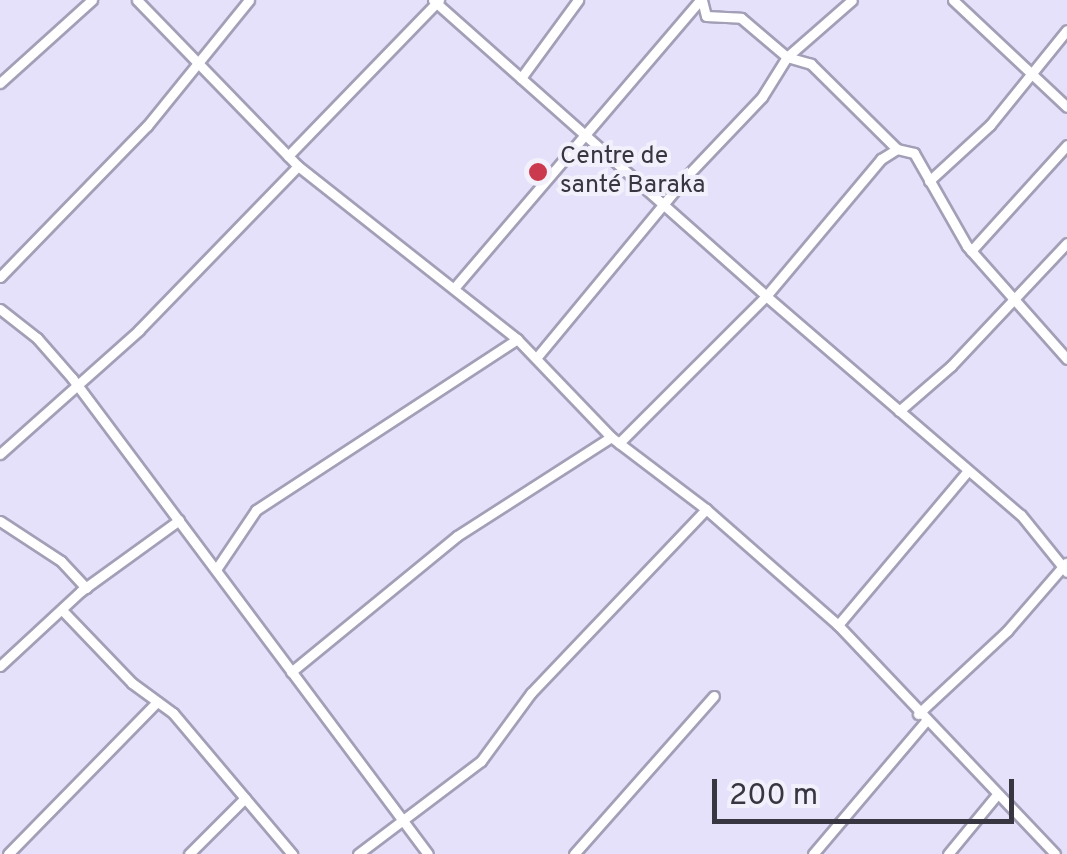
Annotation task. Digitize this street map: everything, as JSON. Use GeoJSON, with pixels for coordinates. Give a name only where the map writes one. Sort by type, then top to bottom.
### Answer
{"type":"FeatureCollection","features":[{"type":"Feature","properties":{"kind":"street"},"geometry":{"type":"LineString","coordinates":[[0,84],[92,0]]}},
{"type":"Feature","properties":{"kind":"street"},"geometry":{"type":"LineString","coordinates":[[137,0],[298,166],[517,339],[615,440],[706,509],[838,625],[995,797],[1056,854]]}},
{"type":"Feature","properties":{"kind":"street"},"geometry":{"type":"LineString","coordinates":[[0,277],[198,64],[250,0]]}},
{"type":"Feature","properties":{"kind":"street"},"geometry":{"type":"LineString","coordinates":[[520,78],[578,0]]}},
{"type":"Feature","properties":{"kind":"street"},"geometry":{"type":"LineString","coordinates":[[701,0],[706,16],[741,18],[787,57],[811,64],[842,88],[897,150]]}},
{"type":"Feature","properties":{"kind":"street"},"geometry":{"type":"LineString","coordinates":[[455,287],[701,0]]}},
{"type":"Feature","properties":{"kind":"street"},"geometry":{"type":"LineString","coordinates":[[537,357],[661,208],[762,97],[787,57],[852,0]]}},
{"type":"Feature","properties":{"kind":"street"},"geometry":{"type":"LineString","coordinates":[[953,0],[1067,107]]}},
{"type":"Feature","properties":{"kind":"street"},"geometry":{"type":"LineString","coordinates":[[288,156],[436,1],[661,208],[1021,515],[1066,566],[921,718],[813,854]]}},
{"type":"Feature","properties":{"kind":"street"},"geometry":{"type":"LineString","coordinates":[[929,181],[1034,76],[1067,30]]}},
{"type":"Feature","properties":{"kind":"street"},"geometry":{"type":"LineString","coordinates":[[971,251],[1067,146]]}},
{"type":"Feature","properties":{"kind":"street"},"geometry":{"type":"LineString","coordinates":[[291,672],[457,536],[615,440],[766,296],[880,159],[897,150],[914,152],[971,251],[1067,358]]}},
{"type":"Feature","properties":{"kind":"street"},"geometry":{"type":"LineString","coordinates":[[0,454],[75,388],[298,166]]}},
{"type":"Feature","properties":{"kind":"street"},"geometry":{"type":"LineString","coordinates":[[899,411],[1067,244]]}},
{"type":"Feature","properties":{"kind":"street"},"geometry":{"type":"LineString","coordinates":[[0,309],[37,338],[217,568],[428,854]]}},
{"type":"Feature","properties":{"kind":"street"},"geometry":{"type":"LineString","coordinates":[[217,568],[256,510],[517,339]]}},
{"type":"Feature","properties":{"kind":"street"},"geometry":{"type":"LineString","coordinates":[[838,625],[967,472]]}},
{"type":"Feature","properties":{"kind":"street"},"geometry":{"type":"LineString","coordinates":[[358,854],[481,761],[531,694],[706,509]]}},
{"type":"Feature","properties":{"kind":"street"},"geometry":{"type":"LineString","coordinates":[[0,666],[86,588],[178,520]]}},
{"type":"Feature","properties":{"kind":"street"},"geometry":{"type":"LineString","coordinates":[[0,521],[60,561],[86,588]]}},
{"type":"Feature","properties":{"kind":"street"},"geometry":{"type":"LineString","coordinates":[[62,610],[157,702],[292,854]]}},
{"type":"Feature","properties":{"kind":"street"},"geometry":{"type":"LineString","coordinates":[[574,854],[714,696]]}},
{"type":"Feature","properties":{"kind":"street"},"geometry":{"type":"LineString","coordinates":[[8,854],[157,702]]}},
{"type":"Feature","properties":{"kind":"street"},"geometry":{"type":"LineString","coordinates":[[948,854],[995,797]]}},
{"type":"Feature","properties":{"kind":"street"},"geometry":{"type":"LineString","coordinates":[[189,854],[244,798]]}},
{"type":"Feature","properties":{"kind":"place","name":"Centre de santé Baraka"},"geometry":{"type":"Point","coordinates":[538,172]}}]}
